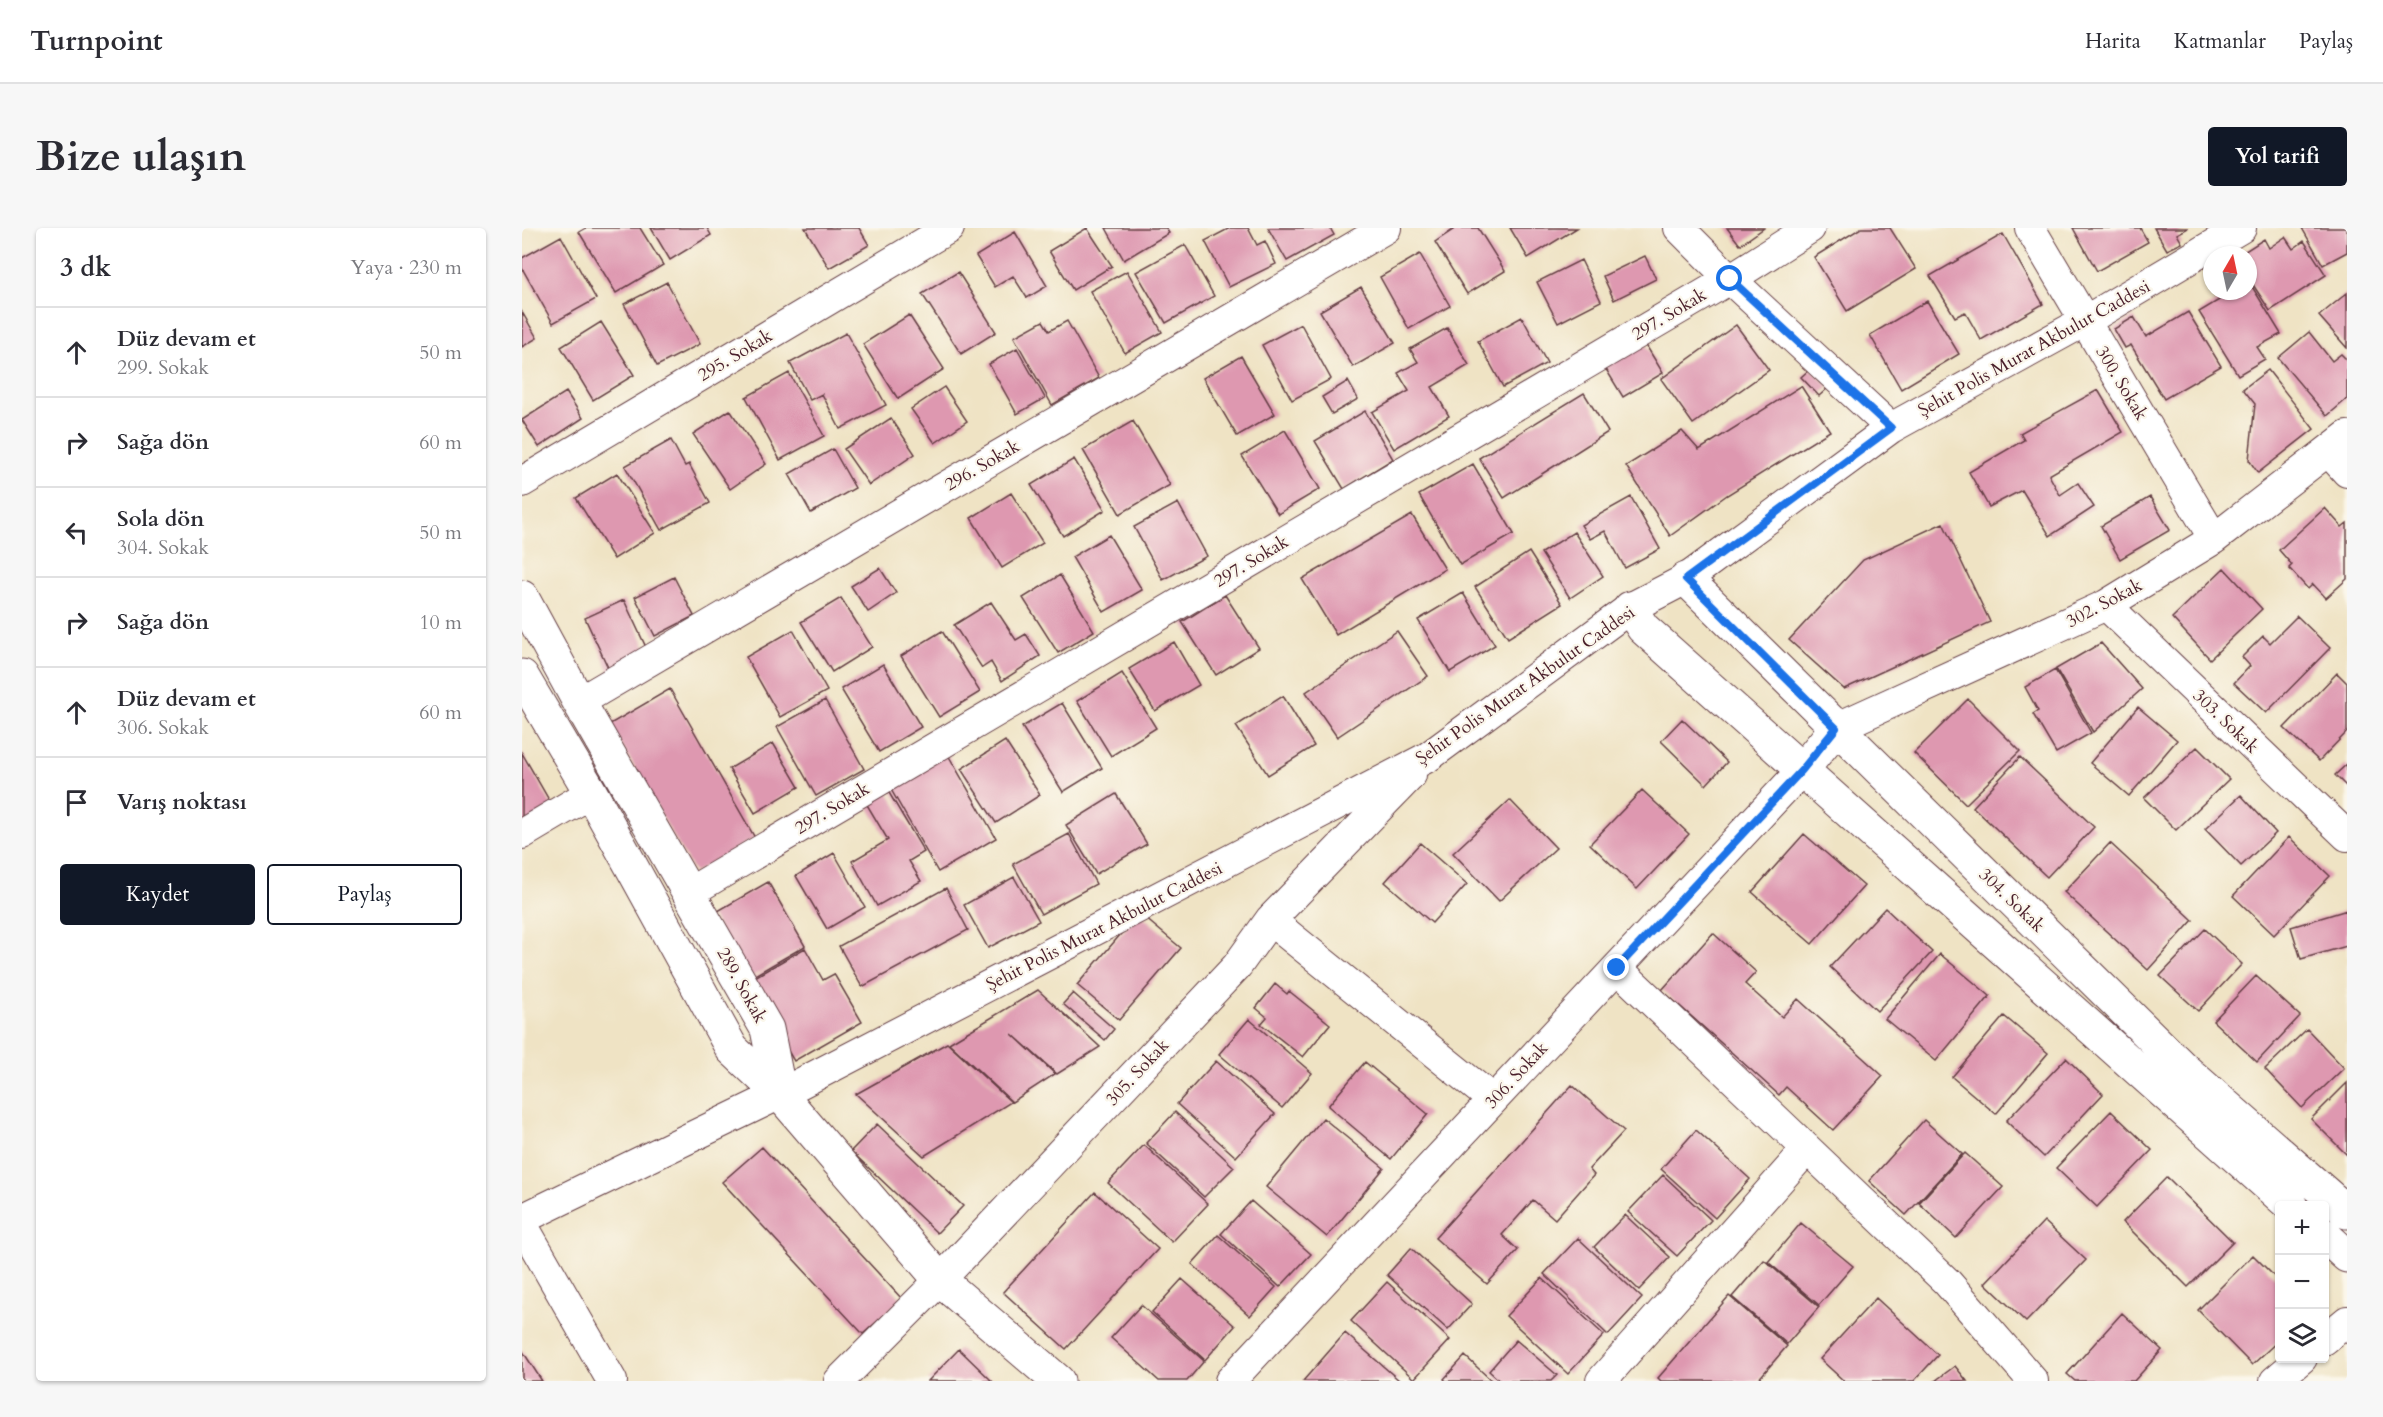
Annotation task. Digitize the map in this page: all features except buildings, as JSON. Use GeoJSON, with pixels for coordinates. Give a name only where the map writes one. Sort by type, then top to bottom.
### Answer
{"type":"FeatureCollection","features":[{"type":"Feature","properties":{"kind":"street","name":"295. Sokak"},"geometry":{"type":"LineString","coordinates":[[522,482],[949,228]]}},
{"type":"Feature","properties":{"kind":"street","name":"296. Sokak"},"geometry":{"type":"LineString","coordinates":[[579,702],[1386,228]]}},
{"type":"Feature","properties":{"kind":"street"},"geometry":{"type":"LineString","coordinates":[[1679,228],[1730,279],[1891,428]]}},
{"type":"Feature","properties":{"kind":"street","name":"297. Sokak"},"geometry":{"type":"LineString","coordinates":[[690,892],[1730,279],[1810,228]]}},
{"type":"Feature","properties":{"kind":"street","name":"300. Sokak"},"geometry":{"type":"LineString","coordinates":[[2030,228],[2214,539]]}},
{"type":"Feature","properties":{"kind":"street","name":"Şehit Polis Murat Akbulut Caddesi"},"geometry":{"type":"LineString","coordinates":[[522,1219],[780,1094],[1428,757],[1630,608],[1686,579],[1891,428],[2085,321],[2241,228]]}},
{"type":"Feature","properties":{"kind":"street","name":"302. Sokak"},"geometry":{"type":"LineString","coordinates":[[1836,728],[2106,605],[2214,539],[2341,453]]}},
{"type":"Feature","properties":{"kind":"street","name":"304. Sokak"},"geometry":{"type":"LineString","coordinates":[[1686,579],[2185,1070],[2347,1212]]}},
{"type":"Feature","properties":{"kind":"street","name":"289. Sokak"},"geometry":{"type":"LineString","coordinates":[[522,597],[579,702],[690,892],[766,1029],[780,1094],[940,1280],[1058,1381]]}},
{"type":"Feature","properties":{"kind":"street","name":"303. Sokak"},"geometry":{"type":"LineString","coordinates":[[2106,605],[2347,836]]}},
{"type":"Feature","properties":{"kind":"street"},"geometry":{"type":"LineString","coordinates":[[1630,608],[1642,628],[2285,1201]]}},
{"type":"Feature","properties":{"kind":"street"},"geometry":{"type":"LineString","coordinates":[[522,676],[591,793],[732,1049],[780,1094]]}},
{"type":"Feature","properties":{"kind":"street"},"geometry":{"type":"LineString","coordinates":[[1802,770],[1836,728]]}},
{"type":"Feature","properties":{"kind":"street","name":"305. Sokak"},"geometry":{"type":"LineString","coordinates":[[839,1381],[940,1280],[1237,966],[1270,920],[1428,757]]}},
{"type":"Feature","properties":{"kind":"street","name":"306. Sokak"},"geometry":{"type":"LineString","coordinates":[[1230,1381],[1802,770]]}},
{"type":"Feature","properties":{"kind":"street"},"geometry":{"type":"LineString","coordinates":[[522,834],[591,793]]}},
{"type":"Feature","properties":{"kind":"street"},"geometry":{"type":"LineString","coordinates":[[1270,920],[1493,1100]]}},
{"type":"Feature","properties":{"kind":"street"},"geometry":{"type":"LineString","coordinates":[[1617,968],[1947,1282],[2033,1381]]}},
{"type":"Feature","properties":{"kind":"street"},"geometry":{"type":"LineString","coordinates":[[1602,1381],[1807,1149]]}},
{"type":"Feature","properties":{"kind":"street"},"geometry":{"type":"LineString","coordinates":[[522,1224],[612,1381]]}},
{"type":"Feature","properties":{"kind":"street"},"geometry":{"type":"LineString","coordinates":[[2329,1239],[2347,1256]]}},
{"type":"Feature","properties":{"kind":"street"},"geometry":{"type":"LineString","coordinates":[[2329,1337],[2347,1321]]}},
{"type":"Feature","properties":{"kind":"street"},"geometry":{"type":"LineString","coordinates":[[2275,1381],[2297,1363]]}},
{"type":"Feature","properties":{"kind":"route"},"geometry":{"type":"LineString","coordinates":[[1617,968],[1802,770],[1836,728],[1686,579],[1891,428],[1730,279]]}}]}
